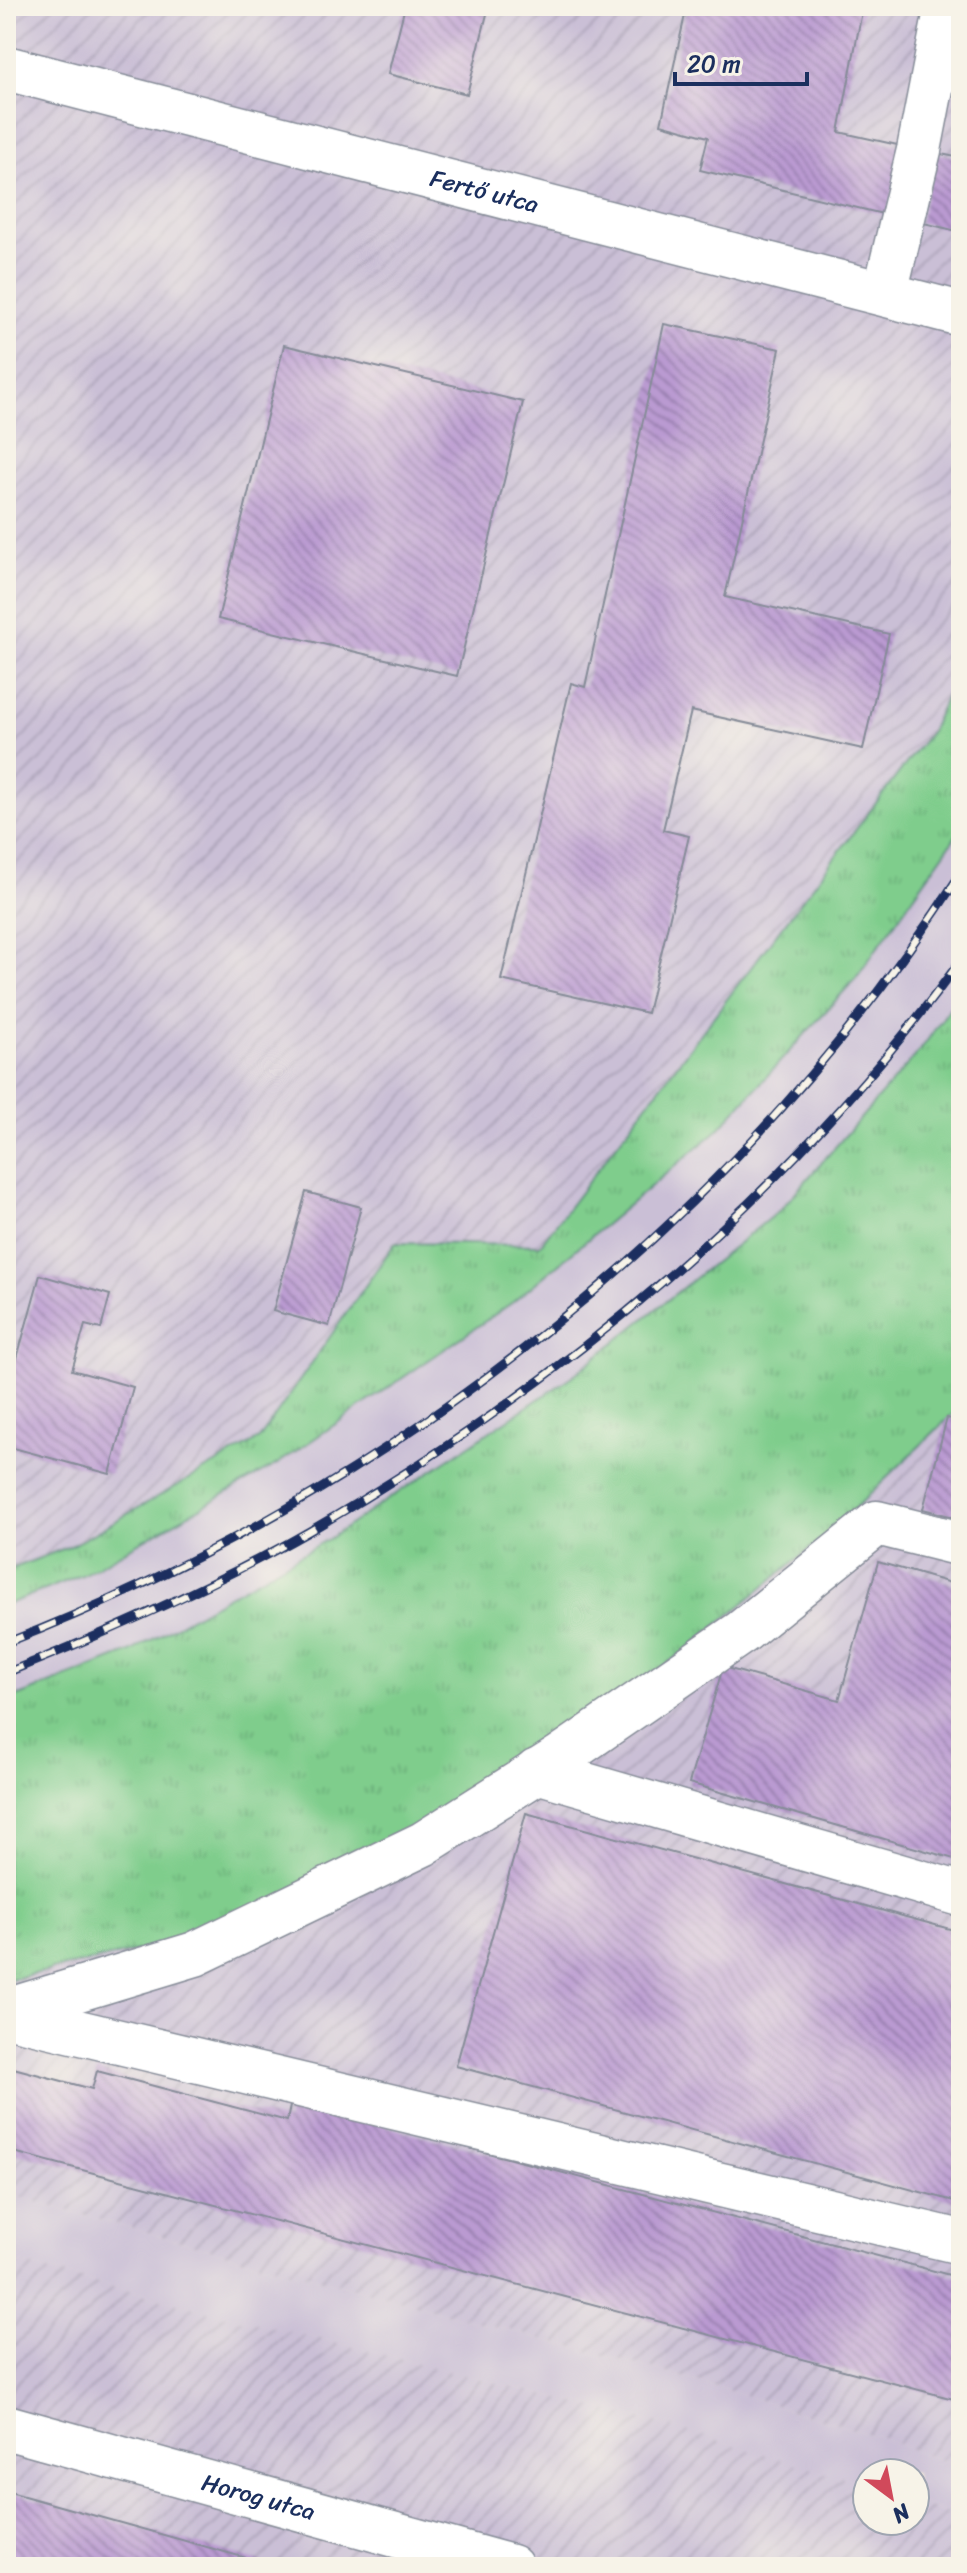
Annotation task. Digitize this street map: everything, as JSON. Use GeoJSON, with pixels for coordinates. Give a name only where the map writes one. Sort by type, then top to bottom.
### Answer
{"type":"FeatureCollection","features":[{"type":"Feature","properties":{"kind":"street"},"geometry":{"type":"LineString","coordinates":[[885,293],[919,150],[947,6]]}},
{"type":"Feature","properties":{"kind":"street","name":"Fertő utca"},"geometry":{"type":"LineString","coordinates":[[6,68],[961,314]]}},
{"type":"Feature","properties":{"kind":"street"},"geometry":{"type":"LineString","coordinates":[[6,2013],[195,1954],[423,1844],[742,1632],[877,1523],[961,1544]]}},
{"type":"Feature","properties":{"kind":"street"},"geometry":{"type":"LineString","coordinates":[[537,1771],[961,1894]]}},
{"type":"Feature","properties":{"kind":"street"},"geometry":{"type":"LineString","coordinates":[[6,2013],[961,2242]]}},
{"type":"Feature","properties":{"kind":"street","name":"Horog utca"},"geometry":{"type":"LineString","coordinates":[[6,2427],[511,2567]]}},
{"type":"Feature","properties":{"kind":"shaded area"},"geometry":{"type":"Polygon","coordinates":[[[6,6],[961,6],[961,664],[930,732],[539,1245],[395,1243],[259,1439],[73,1545],[6,1571],[6,6]]]}},
{"type":"Feature","properties":{"kind":"shaded area"},"geometry":{"type":"Polygon","coordinates":[[[961,829],[961,992],[922,1048],[781,1209],[570,1378],[330,1538],[130,1652],[6,1701],[6,1605],[82,1575],[279,1463],[513,1302],[718,1130],[856,978],[961,829]]]}},
{"type":"Feature","properties":{"kind":"shaded area"},"geometry":{"type":"Polygon","coordinates":[[[961,1406],[961,2468],[879,2437],[700,2382],[6,2194],[6,1980],[198,1938],[690,1648],[834,1529],[961,1406]]]}},
{"type":"Feature","properties":{"kind":"shaded area"},"geometry":{"type":"Polygon","coordinates":[[[6,2194],[700,2382],[879,2437],[961,2468],[961,2518],[931,2508],[931,2457],[851,2457],[851,2480],[680,2429],[6,2260],[6,2194]]]}},
{"type":"Feature","properties":{"kind":"shaded area"},"geometry":{"type":"Polygon","coordinates":[[[6,2260],[681,2429],[851,2480],[851,2537],[931,2537],[931,2508],[961,2518],[961,2567],[6,2567],[6,2260]]]}},
{"type":"Feature","properties":{"kind":"green space"},"geometry":{"type":"Polygon","coordinates":[[[961,664],[961,829],[856,978],[718,1130],[513,1302],[279,1463],[82,1575],[6,1605],[6,1571],[73,1545],[259,1439],[395,1243],[540,1245],[930,732],[961,664]]]}},
{"type":"Feature","properties":{"kind":"green space"},"geometry":{"type":"Polygon","coordinates":[[[961,992],[961,1406],[834,1529],[689,1648],[447,1817],[198,1938],[6,1980],[6,1701],[130,1652],[330,1538],[570,1378],[781,1209],[922,1048],[961,992]]]}},
{"type":"Feature","properties":{"kind":"building"},"geometry":{"type":"Polygon","coordinates":[[[405,6],[489,6],[467,94],[388,74],[405,6]]]}},
{"type":"Feature","properties":{"kind":"building"},"geometry":{"type":"Polygon","coordinates":[[[687,6],[863,6],[839,132],[902,146],[887,215],[700,170],[708,137],[661,124],[687,6]]]}},
{"type":"Feature","properties":{"kind":"building"},"geometry":{"type":"Polygon","coordinates":[[[936,153],[961,158],[961,232],[920,222],[936,153]]]}},
{"type":"Feature","properties":{"kind":"building"},"geometry":{"type":"Polygon","coordinates":[[[664,324],[780,349],[725,597],[889,634],[863,749],[691,711],[663,830],[689,836],[647,1013],[501,980],[571,683],[585,687],[664,324]]]}},
{"type":"Feature","properties":{"kind":"building"},"geometry":{"type":"Polygon","coordinates":[[[284,345],[523,402],[457,676],[218,619],[284,345]]]}},
{"type":"Feature","properties":{"kind":"building"},"geometry":{"type":"Polygon","coordinates":[[[306,1192],[361,1207],[329,1326],[273,1311],[306,1192]]]}},
{"type":"Feature","properties":{"kind":"building"},"geometry":{"type":"Polygon","coordinates":[[[40,1275],[110,1295],[101,1329],[85,1325],[72,1370],[133,1387],[110,1474],[6,1446],[6,1355],[17,1358],[40,1275]]]}},
{"type":"Feature","properties":{"kind":"building"},"geometry":{"type":"Polygon","coordinates":[[[947,1418],[961,1421],[961,1519],[923,1509],[947,1418]]]}},
{"type":"Feature","properties":{"kind":"building"},"geometry":{"type":"Polygon","coordinates":[[[878,1562],[961,1586],[961,1861],[689,1783],[723,1667],[839,1700],[878,1562]]]}},
{"type":"Feature","properties":{"kind":"building"},"geometry":{"type":"Polygon","coordinates":[[[526,1813],[961,1932],[961,2203],[456,2066],[526,1813]]]}},
{"type":"Feature","properties":{"kind":"building"},"geometry":{"type":"Polygon","coordinates":[[[6,2066],[92,2089],[97,2071],[287,2121],[291,2101],[961,2278],[961,2401],[6,2150],[6,2066]]]}},
{"type":"Feature","properties":{"kind":"building"},"geometry":{"type":"Polygon","coordinates":[[[6,2491],[275,2566],[275,2567],[6,2567],[6,2491]]]}},
{"type":"Feature","properties":{"kind":"railway"},"geometry":{"type":"LineString","coordinates":[[6,1643],[149,1581],[287,1508],[419,1425],[544,1333],[662,1231],[771,1120],[871,1000],[961,873]]}},
{"type":"Feature","properties":{"kind":"railway"},"geometry":{"type":"LineString","coordinates":[[6,1673],[160,1608],[235,1571],[308,1532],[402,1475],[493,1414],[665,1280],[746,1206],[822,1128],[894,1046],[961,960]]}}]}
